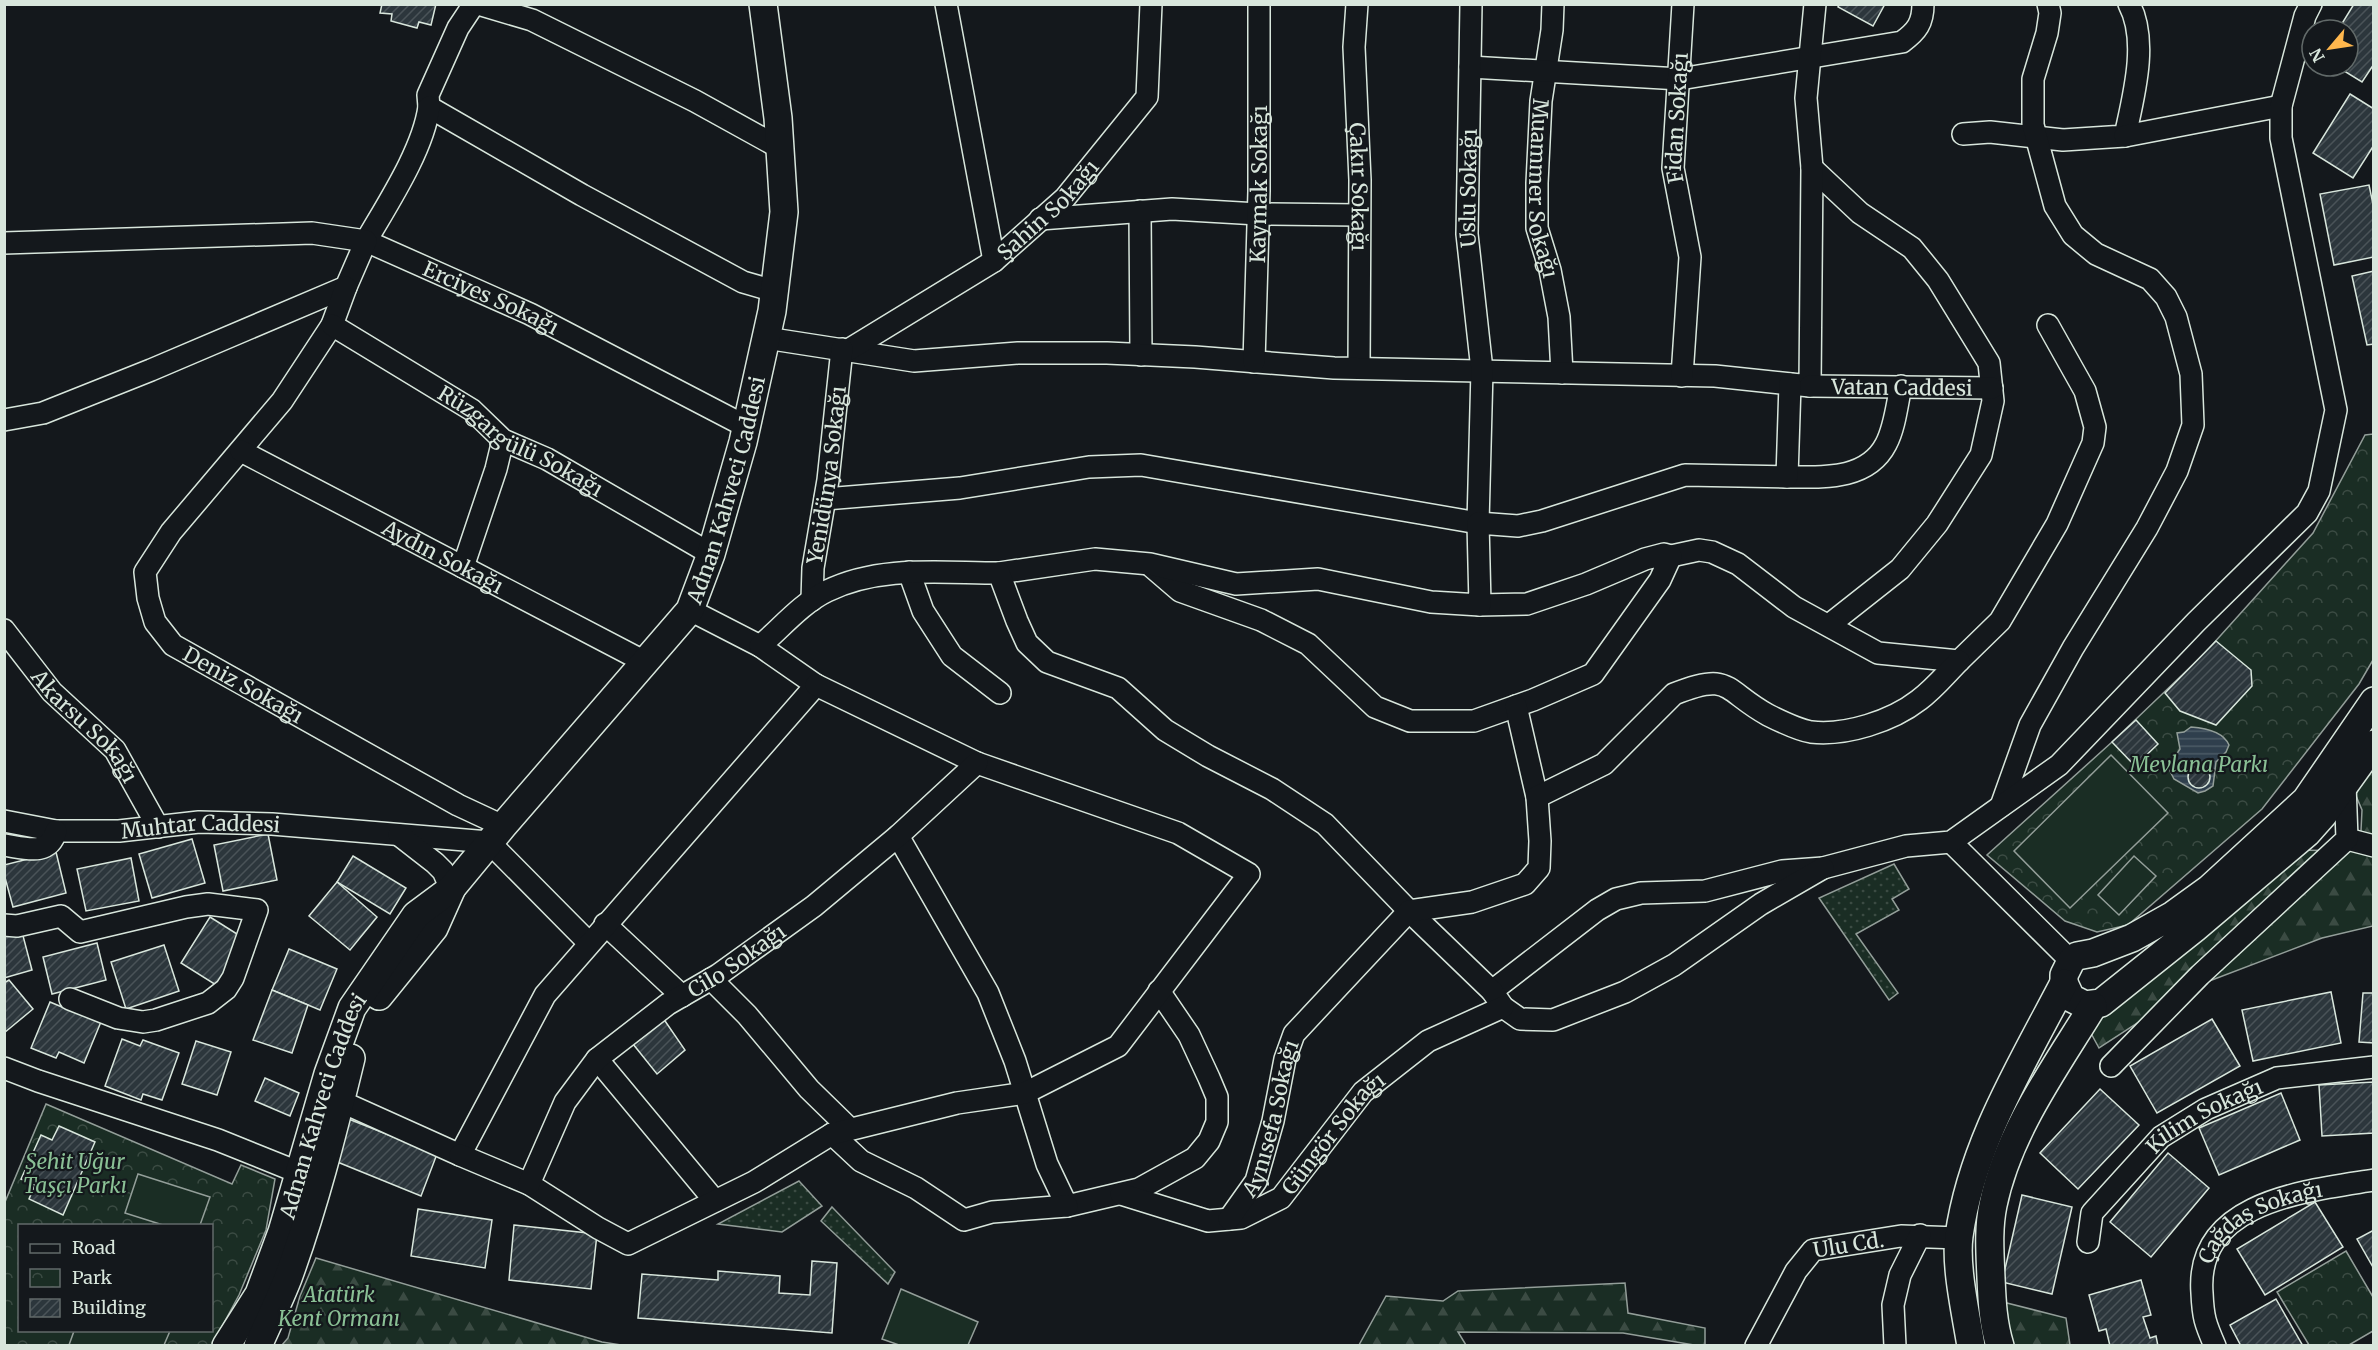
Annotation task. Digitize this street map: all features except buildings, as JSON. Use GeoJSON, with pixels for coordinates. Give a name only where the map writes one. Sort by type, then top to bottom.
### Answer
{"type":"FeatureCollection","features":[{"type":"Feature","properties":{"kind":"main road","name":"Adnan Kahveci Caddesi"},"geometry":{"type":"LineString","coordinates":[[226,1346],[259,1294],[282,1232],[328,1074],[352,1008],[416,915],[451,889],[690,610],[711,554],[747,427],[766,338],[784,212],[780,148],[763,4]]}},
{"type":"Feature","properties":{"kind":"main road"},"geometry":{"type":"LineString","coordinates":[[2076,966],[2071,998],[2085,1005],[2100,1002],[2306,816],[2373,701]]}},
{"type":"Feature","properties":{"kind":"main road"},"geometry":{"type":"LineString","coordinates":[[1971,1346],[1961,1282],[1959,1238],[1974,1170],[1996,1112],[2076,966],[2173,915],[2209,889],[2345,784],[2373,744]]}},
{"type":"Feature","properties":{"kind":"main road","name":"Adnan Kahveci Caddesi"},"geometry":{"type":"LineString","coordinates":[[258,1346],[287,1280],[321,1173],[353,1052],[376,999],[434,928],[451,889]]}},
{"type":"Feature","properties":{"kind":"main road"},"geometry":{"type":"LineString","coordinates":[[2000,1346],[1993,1323],[1989,1242],[1993,1206],[2006,1160],[2033,1106],[2100,1002],[2116,984],[2114,967],[2101,956],[2076,966]]}},
{"type":"Feature","properties":{"kind":"street"},"geometry":{"type":"LineString","coordinates":[[366,241],[398,185],[426,123],[429,107],[428,95],[458,28],[474,4]]}},
{"type":"Feature","properties":{"kind":"street"},"geometry":{"type":"LineString","coordinates":[[478,4],[532,20],[695,101],[780,148]]}},
{"type":"Feature","properties":{"kind":"street"},"geometry":{"type":"LineString","coordinates":[[946,4],[994,261]]}},
{"type":"Feature","properties":{"kind":"street","name":"Şahin Sokağı"},"geometry":{"type":"LineString","coordinates":[[846,349],[994,261],[1065,198],[1147,97],[1151,4]]}},
{"type":"Feature","properties":{"kind":"street","name":"Kaymak Sokağı"},"geometry":{"type":"LineString","coordinates":[[1254,362],[1258,214],[1259,4]]}},
{"type":"Feature","properties":{"kind":"street","name":"Çakır Sokağı"},"geometry":{"type":"LineString","coordinates":[[1357,4],[1354,47],[1360,180],[1359,368]]}},
{"type":"Feature","properties":{"kind":"street","name":"Uslu Sokağı"},"geometry":{"type":"LineString","coordinates":[[1471,4],[1467,234],[1482,370],[1478,523],[1480,605]]}},
{"type":"Feature","properties":{"kind":"street","name":"Muammer Sokağı"},"geometry":{"type":"LineString","coordinates":[[1553,4],[1552,30],[1541,101],[1537,228],[1550,270],[1559,317],[1562,373]]}},
{"type":"Feature","properties":{"kind":"street","name":"Fidan Sokağı"},"geometry":{"type":"LineString","coordinates":[[1682,376],[1690,257],[1673,168],[1683,4]]}},
{"type":"Feature","properties":{"kind":"street"},"geometry":{"type":"LineString","coordinates":[[1787,477],[1800,385],[1812,168],[1806,98],[1815,4]]}},
{"type":"Feature","properties":{"kind":"street"},"geometry":{"type":"LineString","coordinates":[[1470,67],[1680,79],[1902,42],[1917,31],[1923,18],[1923,4]]}},
{"type":"Feature","properties":{"kind":"street"},"geometry":{"type":"LineString","coordinates":[[2001,806],[2030,725],[2073,648],[2147,528],[2177,471],[2193,425],[2191,374],[2176,317],[2166,297],[2150,279],[2096,254],[2073,235],[2055,206],[2034,125],[2033,79],[2047,33],[2050,13],[2048,4]]}},
{"type":"Feature","properties":{"kind":"street"},"geometry":{"type":"LineString","coordinates":[[2125,136],[2136,87],[2139,46],[2133,11],[2129,4]]}},
{"type":"Feature","properties":{"kind":"street"},"geometry":{"type":"LineString","coordinates":[[999,573],[1028,643],[1047,662],[1118,688],[1165,730],[1208,756],[1272,789],[1325,824],[1409,911],[1520,1019],[1553,1020],[1625,992],[1674,965],[1761,904],[1823,868],[1906,846],[1951,842],[2058,765],[2196,622],[2307,513],[2319,491],[2336,410],[2281,138],[2281,106],[2305,16],[2311,4]]}},
{"type":"Feature","properties":{"kind":"street"},"geometry":{"type":"LineString","coordinates":[[1963,134],[1990,132],[2063,140],[2125,136],[2281,106]]}},
{"type":"Feature","properties":{"kind":"street"},"geometry":{"type":"LineString","coordinates":[[429,107],[582,195],[743,282],[774,291]]}},
{"type":"Feature","properties":{"kind":"street"},"geometry":{"type":"LineString","coordinates":[[1812,168],[1860,213],[1912,248],[1938,280],[1989,363],[1993,401],[1981,455],[1937,524],[1900,569],[1829,625]]}},
{"type":"Feature","properties":{"kind":"street"},"geometry":{"type":"LineString","coordinates":[[1040,219],[1172,209],[1258,214],[1359,215]]}},
{"type":"Feature","properties":{"kind":"street"},"geometry":{"type":"LineString","coordinates":[[1140,211],[1141,355]]}},
{"type":"Feature","properties":{"kind":"street","name":"Erciyes Sokağı"},"geometry":{"type":"LineString","coordinates":[[4,243],[312,233],[366,241],[530,314],[747,427]]}},
{"type":"Feature","properties":{"kind":"street","name":"Deniz Sokağı"},"geometry":{"type":"LineString","coordinates":[[366,241],[332,326],[282,401],[171,532],[145,572],[148,598],[155,622],[173,645],[458,805],[496,834]]}},
{"type":"Feature","properties":{"kind":"street"},"geometry":{"type":"LineString","coordinates":[[4,420],[43,412],[151,370],[346,287]]}},
{"type":"Feature","properties":{"kind":"street"},"geometry":{"type":"LineString","coordinates":[[1537,797],[1604,764],[1674,694],[1689,688],[1714,682],[1727,686],[1769,715],[1811,732],[1860,729],[1889,718],[1920,700],[2000,621],[2057,524],[2093,443],[2095,427],[2085,391],[2048,325]]}},
{"type":"Feature","properties":{"kind":"street","name":"Rüzgargülü Sokağı"},"geometry":{"type":"LineString","coordinates":[[332,326],[472,410],[503,440],[547,459],[711,554]]}},
{"type":"Feature","properties":{"kind":"street","name":"Vatan Caddesi"},"geometry":{"type":"LineString","coordinates":[[766,338],[914,361],[1018,353],[1141,355],[1359,368],[1715,376],[1800,385],[1992,388]]}},
{"type":"Feature","properties":{"kind":"street","name":"Yenidünya Sokağı"},"geometry":{"type":"LineString","coordinates":[[812,600],[813,568],[846,349]]}},
{"type":"Feature","properties":{"kind":"street"},"geometry":{"type":"LineString","coordinates":[[825,499],[960,488],[1089,467],[1141,465],[1478,523],[1518,526],[1542,521],[1685,476],[1845,476],[1870,462],[1885,447],[1901,386]]}},
{"type":"Feature","properties":{"kind":"street"},"geometry":{"type":"LineString","coordinates":[[463,567],[496,469],[503,440]]}},
{"type":"Feature","properties":{"kind":"street","name":"Aydın Sokağı"},"geometry":{"type":"LineString","coordinates":[[241,451],[645,662]]}},
{"type":"Feature","properties":{"kind":"street"},"geometry":{"type":"LineString","coordinates":[[760,646],[812,600],[828,591],[868,577],[909,572],[999,573],[1095,559],[1149,564],[1236,584],[1318,579],[1431,602],[1480,605],[1527,604],[1586,584],[1645,559],[1664,554],[1671,556],[1699,550],[1712,552],[1738,564],[1794,607],[1878,653],[1959,661]]}},
{"type":"Feature","properties":{"kind":"street"},"geometry":{"type":"LineString","coordinates":[[1149,564],[1180,591],[1261,620],[1308,644],[1375,707],[1410,721],[1474,721],[1593,674],[1660,580],[1671,556]]}},
{"type":"Feature","properties":{"kind":"street"},"geometry":{"type":"LineString","coordinates":[[909,572],[923,611],[952,656],[1000,693]]}},
{"type":"Feature","properties":{"kind":"street"},"geometry":{"type":"LineString","coordinates":[[340,1101],[529,1184],[598,1228],[628,1244],[754,1182],[841,1132],[957,1103],[1025,1093],[1118,1046],[1249,874],[1178,833],[977,763],[816,685],[760,646],[690,610]]}},
{"type":"Feature","properties":{"kind":"street","name":"Akarsu Sokağı"},"geometry":{"type":"LineString","coordinates":[[4,630],[52,692],[115,750],[158,827]]}},
{"type":"Feature","properties":{"kind":"street"},"geometry":{"type":"LineString","coordinates":[[460,1155],[545,995],[816,685]]}},
{"type":"Feature","properties":{"kind":"street"},"geometry":{"type":"LineString","coordinates":[[1409,911],[1472,902],[1525,884],[1539,868],[1537,797],[1516,706]]}},
{"type":"Feature","properties":{"kind":"street","name":"Cilo Sokağı"},"geometry":{"type":"LineString","coordinates":[[529,1184],[565,1102],[597,1059],[682,996],[711,979],[814,906],[898,836],[977,763]]}},
{"type":"Feature","properties":{"kind":"street"},"geometry":{"type":"LineString","coordinates":[[2111,1066],[2200,975],[2347,839],[2345,784]]}},
{"type":"Feature","properties":{"kind":"street"},"geometry":{"type":"LineString","coordinates":[[2306,816],[2347,839],[2373,846]]}},
{"type":"Feature","properties":{"kind":"street","name":"Muhtar Caddesi"},"geometry":{"type":"LineString","coordinates":[[4,820],[56,831],[119,831],[199,822],[272,824],[399,835],[496,834]]}},
{"type":"Feature","properties":{"kind":"street"},"geometry":{"type":"LineString","coordinates":[[4,845],[33,849],[44,848],[54,840],[56,831]]}},
{"type":"Feature","properties":{"kind":"street"},"geometry":{"type":"LineString","coordinates":[[496,834],[589,943]]}},
{"type":"Feature","properties":{"kind":"street"},"geometry":{"type":"LineString","coordinates":[[399,835],[435,863],[443,872],[451,889]]}},
{"type":"Feature","properties":{"kind":"street"},"geometry":{"type":"LineString","coordinates":[[898,836],[988,993],[1004,1030],[1047,1164],[1067,1206]]}},
{"type":"Feature","properties":{"kind":"street"},"geometry":{"type":"LineString","coordinates":[[1951,842],[2076,966]]}},
{"type":"Feature","properties":{"kind":"street","name":"Güngör Sokağı"},"geometry":{"type":"LineString","coordinates":[[1121,1194],[1208,1221],[1241,1218],[1281,1198],[1363,1092],[1428,1041],[1498,999],[1597,910],[1616,899],[1641,893],[1705,891],[1782,871],[1823,868]]}},
{"type":"Feature","properties":{"kind":"street"},"geometry":{"type":"LineString","coordinates":[[4,925],[17,926],[61,916],[80,932],[208,904],[257,910],[233,978],[226,989],[208,1003],[143,1022],[118,1017],[70,999]]}},
{"type":"Feature","properties":{"kind":"street","name":"Aynısefa Sokağı"},"geometry":{"type":"LineString","coordinates":[[1229,1219],[1256,1181],[1273,1121],[1285,1059],[1294,1034],[1409,911]]}},
{"type":"Feature","properties":{"kind":"street"},"geometry":{"type":"LineString","coordinates":[[605,924],[682,996]]}},
{"type":"Feature","properties":{"kind":"street"},"geometry":{"type":"LineString","coordinates":[[711,979],[747,1016],[809,1089],[861,1161],[916,1188],[964,1220],[992,1212],[1067,1206],[1121,1194],[1139,1189],[1195,1158],[1209,1141],[1217,1122],[1216,1097],[1190,1035],[1159,991]]}},
{"type":"Feature","properties":{"kind":"street"},"geometry":{"type":"LineString","coordinates":[[597,1059],[715,1201]]}},
{"type":"Feature","properties":{"kind":"street","name":"Kilim Sokağı"},"geometry":{"type":"LineString","coordinates":[[2088,1242],[2092,1214],[2161,1137],[2206,1109],[2277,1077],[2373,1067]]}},
{"type":"Feature","properties":{"kind":"street"},"geometry":{"type":"LineString","coordinates":[[4,1068],[218,1140],[300,1173]]}},
{"type":"Feature","properties":{"kind":"street","name":"Çağdaş Sokağı"},"geometry":{"type":"LineString","coordinates":[[2215,1346],[2204,1321],[2200,1275],[2209,1245],[2223,1228],[2258,1207],[2294,1194],[2373,1180]]}},
{"type":"Feature","properties":{"kind":"street"},"geometry":{"type":"LineString","coordinates":[[1895,1346],[1893,1305],[1900,1275],[1920,1235]]}},
{"type":"Feature","properties":{"kind":"street","name":"Ulu Cd."},"geometry":{"type":"LineString","coordinates":[[1756,1346],[1796,1271],[1813,1250],[1901,1236],[1959,1238]]}},
{"type":"Feature","properties":{"kind":"green space","name":"Mevlana Parkı"},"geometry":{"type":"Polygon","coordinates":[[[2373,434],[2373,660],[2359,684],[2262,809],[2128,925],[2097,932],[2065,921],[1987,855],[2112,742],[2203,655],[2313,533],[2365,435],[2373,434]]]}},
{"type":"Feature","properties":{"kind":"green space"},"geometry":{"type":"Polygon","coordinates":[[[2373,754],[2373,926],[2322,938],[2191,988],[2099,1048],[2087,1026],[2291,850],[2360,851],[2362,810],[2351,784],[2373,754]]]}},
{"type":"Feature","properties":{"kind":"green space"},"geometry":{"type":"Polygon","coordinates":[[[2111,755],[2168,813],[2070,908],[2014,851],[2111,755]]]}},
{"type":"Feature","properties":{"kind":"green space"},"geometry":{"type":"Polygon","coordinates":[[[2134,856],[2156,876],[2119,915],[2098,895],[2134,856]]]}},
{"type":"Feature","properties":{"kind":"green space"},"geometry":{"type":"Polygon","coordinates":[[[1894,864],[1909,889],[1892,899],[1899,910],[1856,934],[1898,993],[1889,1000],[1819,898],[1894,864]]]}},
{"type":"Feature","properties":{"kind":"green space","name":"Şehit Uğur Taşçı Parkı"},"geometry":{"type":"Polygon","coordinates":[[[46,1104],[232,1184],[241,1165],[275,1179],[266,1230],[239,1295],[212,1345],[5,1346],[5,1202],[46,1104]]]}},
{"type":"Feature","properties":{"kind":"green space"},"geometry":{"type":"Polygon","coordinates":[[[138,1174],[210,1197],[200,1224],[160,1224],[125,1213],[138,1174]]]}},
{"type":"Feature","properties":{"kind":"green space"},"geometry":{"type":"Polygon","coordinates":[[[799,1181],[822,1206],[782,1232],[718,1224],[799,1181]]]}},
{"type":"Feature","properties":{"kind":"green space"},"geometry":{"type":"Polygon","coordinates":[[[832,1207],[895,1272],[888,1284],[821,1221],[832,1207]]]}},
{"type":"Feature","properties":{"kind":"green space"},"geometry":{"type":"Polygon","coordinates":[[[2346,1251],[2373,1297],[2373,1331],[2349,1345],[2309,1345],[2277,1292],[2346,1251]]]}},
{"type":"Feature","properties":{"kind":"green space","name":"Atatürk Kent Ormanı"},"geometry":{"type":"Polygon","coordinates":[[[316,1258],[602,1342],[621,1345],[282,1345],[288,1338],[300,1296],[316,1258]]]}},
{"type":"Feature","properties":{"kind":"green space"},"geometry":{"type":"Polygon","coordinates":[[[1625,1283],[1628,1313],[1705,1328],[1705,1345],[1623,1333],[1458,1332],[1466,1345],[1359,1345],[1386,1296],[1443,1301],[1458,1291],[1625,1283]]]}},
{"type":"Feature","properties":{"kind":"green space"},"geometry":{"type":"Polygon","coordinates":[[[901,1289],[978,1322],[968,1345],[899,1345],[882,1339],[901,1289]]]}},
{"type":"Feature","properties":{"kind":"green space"},"geometry":{"type":"Polygon","coordinates":[[[1995,1300],[2066,1318],[2070,1345],[2007,1345],[1995,1300]]]}},
{"type":"Feature","properties":{"kind":"green space"},"geometry":{"type":"Polygon","coordinates":[[[73,1332],[170,1332],[164,1345],[69,1345],[73,1332]]]}},
{"type":"Feature","properties":{"kind":"water"},"geometry":{"type":"Polygon","coordinates":[[[2191,727],[2218,733],[2229,745],[2226,752],[2216,762],[2213,786],[2198,793],[2174,779],[2168,767],[2180,749],[2177,733],[2184,732],[2191,727]]]}}]}
